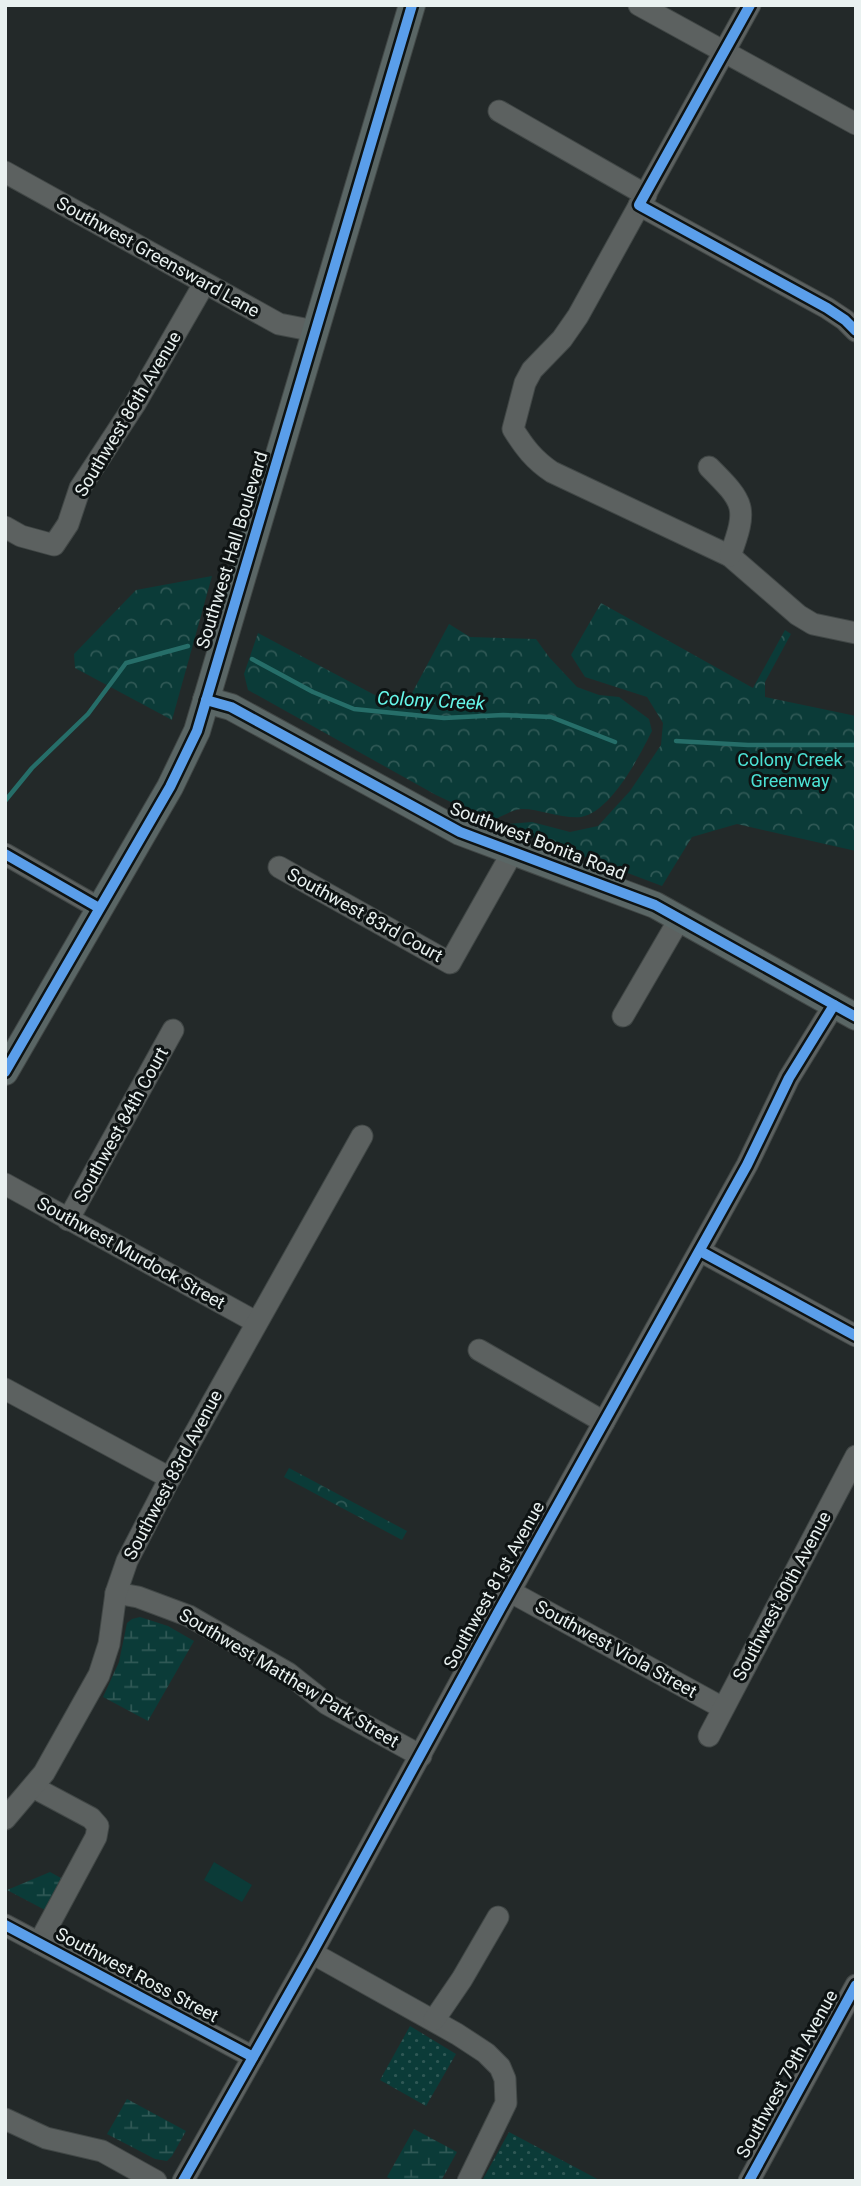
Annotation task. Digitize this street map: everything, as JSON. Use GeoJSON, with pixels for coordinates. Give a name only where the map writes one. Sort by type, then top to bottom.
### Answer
{"type":"FeatureCollection","features":[{"type":"Feature","properties":{"kind":"main road","name":"Southwest Hall Boulevard"},"geometry":{"type":"LineString","coordinates":[[5,1072],[170,787],[197,731],[412,5]]}},
{"type":"Feature","properties":{"kind":"main road","name":"Southwest Bonita Road"},"geometry":{"type":"LineString","coordinates":[[206,700],[231,707],[436,820],[512,853],[632,895],[680,918],[845,1011]]}},
{"type":"Feature","properties":{"kind":"street"},"geometry":{"type":"LineString","coordinates":[[639,5],[856,124]]}},
{"type":"Feature","properties":{"kind":"street"},"geometry":{"type":"LineString","coordinates":[[750,5],[578,316],[524,383],[513,429],[524,448],[552,472],[730,556],[798,615],[813,624],[856,633]]}},
{"type":"Feature","properties":{"kind":"street"},"geometry":{"type":"LineString","coordinates":[[499,111],[643,200],[827,308],[856,331]]}},
{"type":"Feature","properties":{"kind":"street","name":"Southwest Greensward Lane"},"geometry":{"type":"LineString","coordinates":[[5,172],[279,324],[315,331]]}},
{"type":"Feature","properties":{"kind":"street","name":"Southwest 86th Avenue"},"geometry":{"type":"LineString","coordinates":[[5,527],[21,536],[54,545],[68,524],[80,488],[135,404],[204,284]]}},
{"type":"Feature","properties":{"kind":"street"},"geometry":{"type":"LineString","coordinates":[[709,467],[739,500],[742,512],[740,531],[730,556]]}},
{"type":"Feature","properties":{"kind":"street","name":"Southwest 83rd Court"},"geometry":{"type":"LineString","coordinates":[[279,867],[450,963],[512,853]]}},
{"type":"Feature","properties":{"kind":"street"},"geometry":{"type":"LineString","coordinates":[[5,854],[99,908]]}},
{"type":"Feature","properties":{"kind":"street"},"geometry":{"type":"LineString","coordinates":[[623,1016],[680,918]]}},
{"type":"Feature","properties":{"kind":"street","name":"Southwest 81st Avenue"},"geometry":{"type":"LineString","coordinates":[[183,2181],[312,1954],[509,1591],[747,1166],[789,1078],[845,1011]]}},
{"type":"Feature","properties":{"kind":"street","name":"Southwest 84th Court"},"geometry":{"type":"LineString","coordinates":[[68,1220],[173,1030]]}},
{"type":"Feature","properties":{"kind":"street","name":"Southwest 83rd Avenue"},"geometry":{"type":"LineString","coordinates":[[5,1819],[44,1773],[106,1660],[116,1593],[127,1561],[256,1322],[362,1136]]}},
{"type":"Feature","properties":{"kind":"street","name":"Southwest Murdock Street"},"geometry":{"type":"LineString","coordinates":[[5,1184],[256,1322]]}},
{"type":"Feature","properties":{"kind":"street"},"geometry":{"type":"LineString","coordinates":[[700,1251],[855,1333]]}},
{"type":"Feature","properties":{"kind":"street"},"geometry":{"type":"LineString","coordinates":[[480,1350],[604,1422]]}},
{"type":"Feature","properties":{"kind":"street"},"geometry":{"type":"LineString","coordinates":[[5,1389],[170,1478]]}},
{"type":"Feature","properties":{"kind":"street","name":"Southwest 80th Avenue"},"geometry":{"type":"LineString","coordinates":[[709,1736],[856,1456]]}},
{"type":"Feature","properties":{"kind":"street","name":"Southwest Viola Street"},"geometry":{"type":"LineString","coordinates":[[509,1591],[723,1708]]}},
{"type":"Feature","properties":{"kind":"street","name":"Southwest Matthew Park Street"},"geometry":{"type":"LineString","coordinates":[[116,1593],[138,1597],[189,1616],[288,1673],[327,1704],[421,1756]]}},
{"type":"Feature","properties":{"kind":"street"},"geometry":{"type":"LineString","coordinates":[[33,1787],[91,1818],[97,1826],[96,1837],[39,1943]]}},
{"type":"Feature","properties":{"kind":"street"},"geometry":{"type":"LineString","coordinates":[[434,2020],[462,1979],[498,1917]]}},
{"type":"Feature","properties":{"kind":"street","name":"Southwest Ross Street"},"geometry":{"type":"LineString","coordinates":[[5,1924],[253,2057]]}},
{"type":"Feature","properties":{"kind":"street"},"geometry":{"type":"LineString","coordinates":[[312,1954],[434,2020],[492,2058],[505,2078],[507,2094],[503,2112],[468,2181]]}},
{"type":"Feature","properties":{"kind":"street","name":"Southwest 79th Avenue"},"geometry":{"type":"LineString","coordinates":[[749,2181],[853,1996]]}},
{"type":"Feature","properties":{"kind":"street"},"geometry":{"type":"LineString","coordinates":[[5,2119],[35,2134],[102,2151],[156,2181]]}},
{"type":"Feature","properties":{"kind":"green space"},"geometry":{"type":"Polygon","coordinates":[[[212,576],[172,720],[75,668],[74,654],[136,590],[212,576]]]}},
{"type":"Feature","properties":{"kind":"green space","name":"Colony Creek Greenway"},"geometry":{"type":"Polygon","coordinates":[[[601,603],[753,688],[785,630],[791,634],[765,682],[765,697],[856,716],[856,851],[737,824],[692,837],[662,886],[506,827],[507,824],[532,822],[570,832],[598,826],[630,791],[661,745],[663,723],[647,697],[585,677],[571,655],[601,603]]]}},
{"type":"Feature","properties":{"kind":"green space"},"geometry":{"type":"Polygon","coordinates":[[[449,624],[470,637],[536,639],[577,687],[599,695],[619,697],[649,719],[652,731],[640,754],[603,805],[581,817],[521,809],[491,821],[436,795],[248,690],[244,674],[258,633],[403,710],[449,624]]]}},
{"type":"Feature","properties":{"kind":"green space"},"geometry":{"type":"Polygon","coordinates":[[[289,1468],[407,1531],[402,1540],[284,1477],[289,1468]]]}},
{"type":"Feature","properties":{"kind":"green space"},"geometry":{"type":"Polygon","coordinates":[[[140,1617],[168,1626],[194,1641],[148,1721],[103,1697],[119,1662],[127,1623],[140,1617]]]}},
{"type":"Feature","properties":{"kind":"green space"},"geometry":{"type":"Polygon","coordinates":[[[214,1862],[252,1885],[242,1902],[204,1880],[214,1862]]]}},
{"type":"Feature","properties":{"kind":"green space"},"geometry":{"type":"Polygon","coordinates":[[[50,1872],[61,1878],[45,1910],[7,1890],[50,1872]]]}},
{"type":"Feature","properties":{"kind":"green space"},"geometry":{"type":"Polygon","coordinates":[[[410,2026],[456,2054],[426,2106],[380,2080],[410,2026]]]}},
{"type":"Feature","properties":{"kind":"green space"},"geometry":{"type":"Polygon","coordinates":[[[127,2099],[186,2131],[167,2161],[155,2159],[107,2134],[127,2099]]]}},
{"type":"Feature","properties":{"kind":"green space"},"geometry":{"type":"Polygon","coordinates":[[[414,2129],[457,2152],[441,2181],[394,2181],[387,2177],[414,2129]]]}},
{"type":"Feature","properties":{"kind":"green space"},"geometry":{"type":"Polygon","coordinates":[[[509,2132],[601,2181],[482,2181],[509,2132]]]}},
{"type":"Feature","properties":{"kind":"waterway","name":"Colony Creek"},"geometry":{"type":"LineString","coordinates":[[5,801],[32,768],[88,714],[126,663],[188,646]]}},
{"type":"Feature","properties":{"kind":"waterway","name":"Colony Creek"},"geometry":{"type":"LineString","coordinates":[[252,659],[313,692],[354,709],[444,718],[503,715],[551,717],[615,742]]}},
{"type":"Feature","properties":{"kind":"waterway","name":"Colony Creek"},"geometry":{"type":"LineString","coordinates":[[676,741],[748,745],[856,745]]}},
{"type":"Feature","properties":{"kind":"cycle path"},"geometry":{"type":"LineString","coordinates":[[5,1072],[170,787],[197,731],[412,5]]}},
{"type":"Feature","properties":{"kind":"cycle path"},"geometry":{"type":"LineString","coordinates":[[750,5],[639,205],[827,308],[856,331]]}},
{"type":"Feature","properties":{"kind":"cycle path"},"geometry":{"type":"LineString","coordinates":[[206,700],[231,707],[460,832],[655,905],[856,1017]]}},
{"type":"Feature","properties":{"kind":"cycle path"},"geometry":{"type":"LineString","coordinates":[[5,854],[99,908]]}},
{"type":"Feature","properties":{"kind":"cycle path"},"geometry":{"type":"LineString","coordinates":[[183,2181],[312,1953],[747,1165],[789,1078],[834,1005]]}},
{"type":"Feature","properties":{"kind":"cycle path"},"geometry":{"type":"LineString","coordinates":[[700,1251],[856,1336]]}},
{"type":"Feature","properties":{"kind":"cycle path"},"geometry":{"type":"LineString","coordinates":[[5,1925],[253,2057]]}},
{"type":"Feature","properties":{"kind":"cycle path"},"geometry":{"type":"LineString","coordinates":[[749,2181],[856,1985]]}}]}
